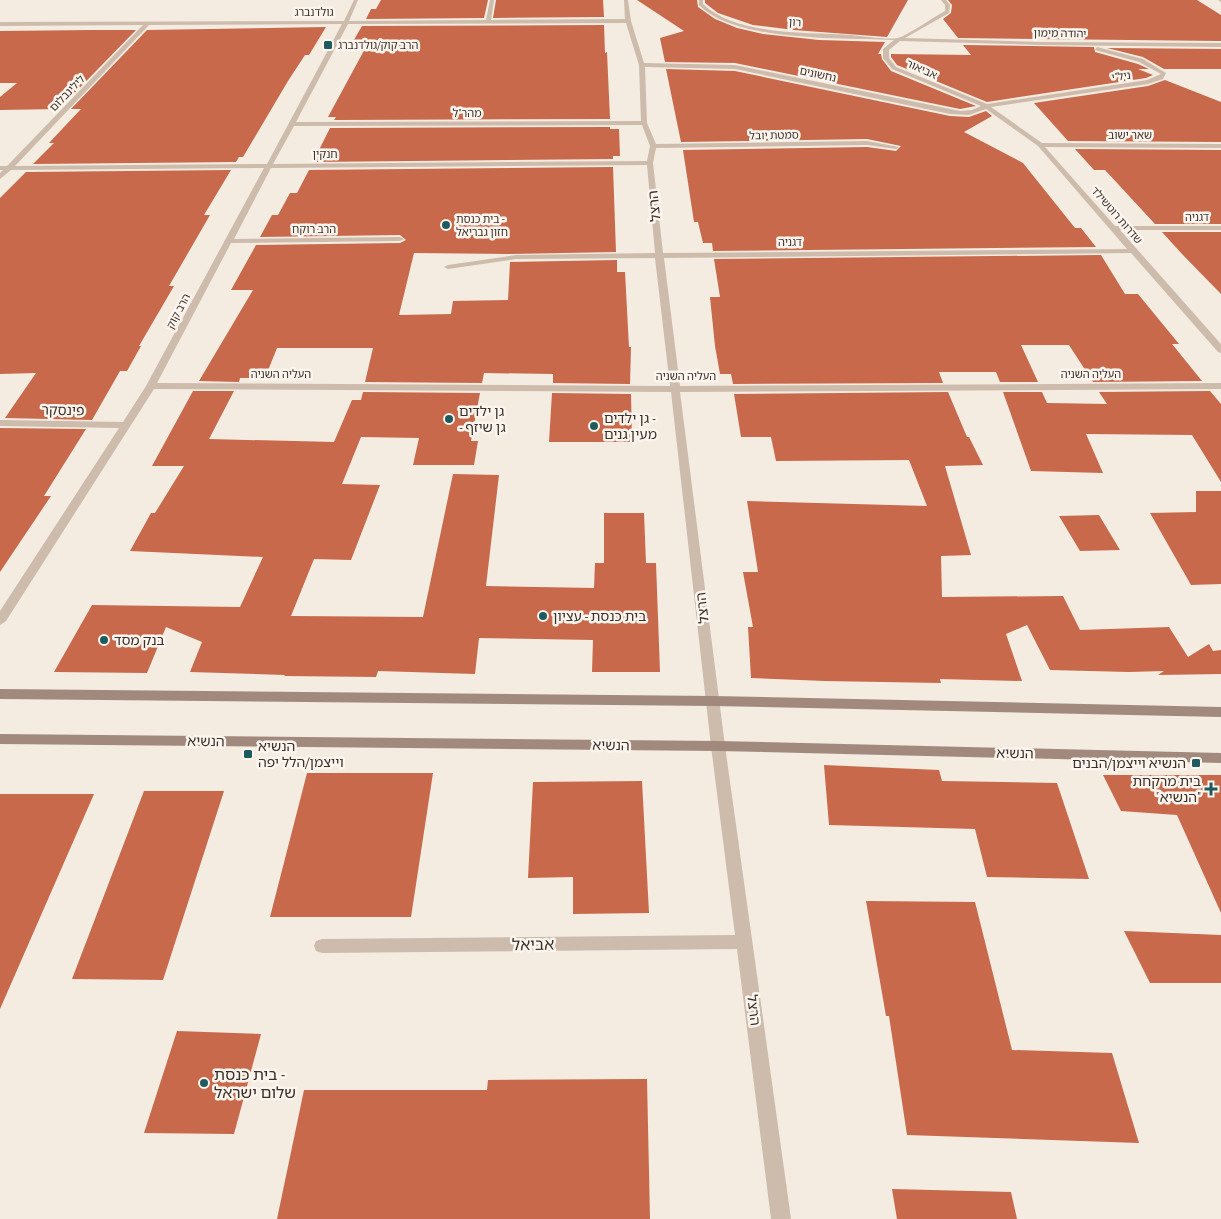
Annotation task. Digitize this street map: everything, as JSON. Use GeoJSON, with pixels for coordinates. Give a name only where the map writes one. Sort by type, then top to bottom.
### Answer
{"type":"FeatureCollection","features":[{"type":"Feature","properties":{"kind":"main road"},"geometry":{"type":"LineString","coordinates":[[0,694],[713,701],[1221,712]]}},
{"type":"Feature","properties":{"kind":"main road","name":"הנשיא"},"geometry":{"type":"LineString","coordinates":[[0,739],[718,746],[1221,758]]}},
{"type":"Feature","properties":{"kind":"street","name":"הרב קוק"},"geometry":{"type":"LineString","coordinates":[[0,621],[151,386],[356,0]]}},
{"type":"Feature","properties":{"kind":"street"},"geometry":{"type":"LineString","coordinates":[[488,22],[492,0]]}},
{"type":"Feature","properties":{"kind":"street","name":"הרצל"},"geometry":{"type":"LineString","coordinates":[[626,0],[628,21],[642,65],[644,123],[652,146],[650,163],[659,254],[677,389],[718,746],[781,1219]]}},
{"type":"Feature","properties":{"kind":"street","name":"רון"},"geometry":{"type":"LineString","coordinates":[[701,0],[704,8],[744,26],[899,40]]}},
{"type":"Feature","properties":{"kind":"street","name":"אביאור"},"geometry":{"type":"LineString","coordinates":[[943,0],[948,5],[947,12],[886,49],[886,58],[894,68],[986,106]]}},
{"type":"Feature","properties":{"kind":"street","name":"גולדנברג"},"geometry":{"type":"LineString","coordinates":[[0,24],[628,21]]}},
{"type":"Feature","properties":{"kind":"street","name":"לילינבלום"},"geometry":{"type":"LineString","coordinates":[[0,177],[148,23]]}},
{"type":"Feature","properties":{"kind":"street","name":"יהודה מימון"},"geometry":{"type":"LineString","coordinates":[[899,40],[1076,44],[1221,44]]}},
{"type":"Feature","properties":{"kind":"street","name":"ניל\"י"},"geometry":{"type":"LineString","coordinates":[[986,106],[1148,82],[1161,78],[1164,74],[1157,68],[1138,60],[1076,44]]}},
{"type":"Feature","properties":{"kind":"street","name":"נחשונים"},"geometry":{"type":"LineString","coordinates":[[642,65],[735,67],[950,112],[968,114],[978,112],[986,106]]}},
{"type":"Feature","properties":{"kind":"street","name":"שדרות רוטשילד"},"geometry":{"type":"LineString","coordinates":[[986,106],[1040,145],[1221,350]]}},
{"type":"Feature","properties":{"kind":"street","name":"מהר\"ל"},"geometry":{"type":"LineString","coordinates":[[291,124],[644,123]]}},
{"type":"Feature","properties":{"kind":"street","name":"סמטת יובל"},"geometry":{"type":"LineString","coordinates":[[652,146],[867,143],[896,147]]}},
{"type":"Feature","properties":{"kind":"street","name":"שאר ישוב"},"geometry":{"type":"LineString","coordinates":[[1040,145],[1221,146]]}},
{"type":"Feature","properties":{"kind":"street","name":"חנקין"},"geometry":{"type":"LineString","coordinates":[[0,168],[650,163]]}},
{"type":"Feature","properties":{"kind":"street","name":"דגניה"},"geometry":{"type":"LineString","coordinates":[[1113,228],[1221,228]]}},
{"type":"Feature","properties":{"kind":"street","name":"הרב רוקח"},"geometry":{"type":"LineString","coordinates":[[228,240],[400,240]]}},
{"type":"Feature","properties":{"kind":"street","name":"דגניה"},"geometry":{"type":"LineString","coordinates":[[448,267],[516,257],[659,254],[1133,251]]}},
{"type":"Feature","properties":{"kind":"street","name":"העליה השניה"},"geometry":{"type":"LineString","coordinates":[[151,386],[677,389],[1221,386]]}},
{"type":"Feature","properties":{"kind":"street","name":"פינסקר"},"geometry":{"type":"LineString","coordinates":[[0,424],[125,425]]}},
{"type":"Feature","properties":{"kind":"street","name":"אביאל"},"geometry":{"type":"LineString","coordinates":[[322,946],[745,942]]}},
{"type":"Feature","properties":{"kind":"building"},"geometry":{"type":"Polygon","coordinates":[[[381,0],[488,0],[484,18],[366,19],[371,9],[376,9],[381,0]]]}},
{"type":"Feature","properties":{"kind":"building"},"geometry":{"type":"Polygon","coordinates":[[[496,0],[603,0],[604,17],[493,18],[496,0]]]}},
{"type":"Feature","properties":{"kind":"building"},"geometry":{"type":"Polygon","coordinates":[[[637,0],[697,0],[698,7],[715,19],[737,28],[763,34],[819,40],[885,42],[878,54],[881,54],[882,59],[891,71],[976,106],[960,109],[735,63],[665,62],[660,38],[684,31],[637,0]]]}},
{"type":"Feature","properties":{"kind":"building"},"geometry":{"type":"Polygon","coordinates":[[[705,0],[908,0],[887,37],[753,25],[718,13],[705,3],[705,0]]]}},
{"type":"Feature","properties":{"kind":"building"},"geometry":{"type":"Polygon","coordinates":[[[948,0],[1197,0],[1221,15],[1221,41],[958,38],[943,19],[951,13],[952,5],[948,0]]]}},
{"type":"Feature","properties":{"kind":"building"},"geometry":{"type":"Polygon","coordinates":[[[604,25],[610,119],[334,120],[336,117],[328,117],[367,45],[351,45],[362,26],[604,25]]]}},
{"type":"Feature","properties":{"kind":"building"},"geometry":{"type":"Polygon","coordinates":[[[326,27],[309,55],[305,55],[288,81],[243,157],[239,157],[236,162],[33,164],[54,143],[49,143],[81,109],[71,109],[147,30],[326,27]]]}},
{"type":"Feature","properties":{"kind":"building"},"geometry":{"type":"Polygon","coordinates":[[[136,30],[59,109],[0,110],[0,97],[17,83],[0,83],[0,31],[136,30]]]}},
{"type":"Feature","properties":{"kind":"building"},"geometry":{"type":"Polygon","coordinates":[[[963,45],[1094,47],[1095,52],[1138,64],[1149,69],[1138,69],[1153,75],[1146,78],[987,102],[897,65],[891,57],[891,54],[971,55],[963,45]]]}},
{"type":"Feature","properties":{"kind":"building"},"geometry":{"type":"Polygon","coordinates":[[[1107,48],[1221,49],[1221,69],[1164,69],[1143,57],[1107,48]]]}},
{"type":"Feature","properties":{"kind":"building"},"geometry":{"type":"Polygon","coordinates":[[[666,69],[735,71],[950,116],[969,117],[986,111],[992,116],[964,132],[1023,163],[1075,228],[1081,228],[1096,247],[713,251],[712,243],[703,243],[698,222],[694,222],[683,150],[867,147],[896,151],[901,146],[867,139],[681,142],[666,69]]]}},
{"type":"Feature","properties":{"kind":"building"},"geometry":{"type":"Polygon","coordinates":[[[1165,80],[1221,102],[1221,142],[1068,141],[1034,103],[1148,86],[1165,80]]]}},
{"type":"Feature","properties":{"kind":"building"},"geometry":{"type":"Polygon","coordinates":[[[610,127],[610,129],[619,129],[620,156],[613,156],[613,159],[313,162],[330,128],[610,127]]]}},
{"type":"Feature","properties":{"kind":"building"},"geometry":{"type":"Polygon","coordinates":[[[1075,149],[1221,150],[1221,224],[1155,224],[1105,170],[1094,170],[1075,149]]]}},
{"type":"Feature","properties":{"kind":"building"},"geometry":{"type":"Polygon","coordinates":[[[613,167],[616,252],[414,253],[399,315],[451,314],[453,301],[508,300],[510,262],[617,260],[617,272],[625,272],[629,347],[631,347],[630,384],[553,383],[553,374],[484,373],[482,383],[365,382],[373,348],[277,348],[265,378],[240,378],[239,382],[199,381],[253,290],[231,290],[256,245],[400,243],[406,240],[400,235],[260,237],[272,215],[278,215],[290,193],[297,193],[309,170],[613,167]]]}},
{"type":"Feature","properties":{"kind":"building"},"geometry":{"type":"Polygon","coordinates":[[[231,170],[204,215],[210,215],[169,286],[174,286],[139,346],[141,346],[127,371],[120,371],[92,420],[5,418],[36,373],[0,374],[0,198],[26,172],[231,170]]]}},
{"type":"Feature","properties":{"kind":"building"},"geometry":{"type":"Polygon","coordinates":[[[1162,232],[1221,232],[1221,294],[1182,254],[1162,232]]]}},
{"type":"Feature","properties":{"kind":"building"},"geometry":{"type":"Polygon","coordinates":[[[1101,255],[1125,294],[1138,294],[1179,344],[1172,344],[1202,381],[1093,382],[1069,345],[1021,345],[1038,382],[1000,382],[996,372],[939,372],[943,383],[733,384],[731,374],[720,374],[710,297],[720,297],[714,259],[1101,255]]]}},
{"type":"Feature","properties":{"kind":"building"},"geometry":{"type":"Polygon","coordinates":[[[193,391],[234,391],[209,439],[334,442],[352,400],[361,400],[363,392],[480,393],[471,441],[478,441],[474,465],[413,465],[419,438],[361,437],[342,484],[380,485],[351,560],[314,559],[291,616],[423,617],[453,474],[499,475],[486,586],[594,588],[595,563],[604,563],[604,513],[644,513],[646,563],[656,563],[660,672],[592,672],[593,640],[479,638],[475,674],[378,671],[376,677],[190,672],[202,642],[166,627],[147,673],[54,672],[92,605],[240,607],[263,557],[130,551],[151,513],[155,513],[184,466],[152,466],[193,391]]]}},
{"type":"Feature","properties":{"kind":"building"},"geometry":{"type":"Polygon","coordinates":[[[1210,391],[1221,404],[1221,482],[1192,435],[1086,434],[1103,473],[1031,471],[1003,392],[1042,392],[1047,403],[1107,404],[1099,392],[1210,391]]]}},
{"type":"Feature","properties":{"kind":"building"},"geometry":{"type":"Polygon","coordinates":[[[948,392],[967,437],[969,437],[983,465],[945,466],[971,555],[941,556],[942,597],[1063,596],[1080,630],[1169,627],[1188,657],[1209,644],[1213,651],[1221,650],[1221,674],[1158,675],[1164,671],[1050,670],[1027,625],[1006,634],[1022,681],[940,679],[941,683],[751,678],[748,627],[753,627],[743,572],[758,572],[747,501],[927,506],[909,460],[776,461],[771,437],[741,437],[734,394],[948,392]]]}},
{"type":"Feature","properties":{"kind":"building"},"geometry":{"type":"Polygon","coordinates":[[[552,393],[631,394],[632,442],[549,442],[552,393]]]}},
{"type":"Feature","properties":{"kind":"building"},"geometry":{"type":"Polygon","coordinates":[[[0,428],[86,429],[44,496],[51,496],[0,572],[0,428]]]}},
{"type":"Feature","properties":{"kind":"building"},"geometry":{"type":"Polygon","coordinates":[[[1196,491],[1221,491],[1221,584],[1191,585],[1150,513],[1196,512],[1196,491]]]}},
{"type":"Feature","properties":{"kind":"building"},"geometry":{"type":"Polygon","coordinates":[[[1099,515],[1120,550],[1080,551],[1059,516],[1099,515]]]}},
{"type":"Feature","properties":{"kind":"building"},"geometry":{"type":"Polygon","coordinates":[[[824,765],[939,770],[942,781],[1057,783],[1089,879],[987,877],[975,829],[829,825],[824,765]]]}},
{"type":"Feature","properties":{"kind":"building"},"geometry":{"type":"Polygon","coordinates":[[[307,773],[433,773],[411,917],[270,917],[307,773]]]}},
{"type":"Feature","properties":{"kind":"building"},"geometry":{"type":"Polygon","coordinates":[[[1103,775],[1221,775],[1221,913],[1177,815],[1121,811],[1103,775]]]}},
{"type":"Feature","properties":{"kind":"building"},"geometry":{"type":"Polygon","coordinates":[[[642,781],[649,913],[573,914],[573,877],[528,878],[533,782],[642,781]]]}},
{"type":"Feature","properties":{"kind":"building"},"geometry":{"type":"Polygon","coordinates":[[[144,791],[224,791],[163,980],[72,979],[144,791]]]}},
{"type":"Feature","properties":{"kind":"building"},"geometry":{"type":"Polygon","coordinates":[[[0,794],[94,794],[0,1009],[0,794]]]}},
{"type":"Feature","properties":{"kind":"building"},"geometry":{"type":"Polygon","coordinates":[[[866,901],[975,902],[1012,1050],[1112,1053],[1139,1143],[907,1135],[889,1016],[886,1016],[866,901]]]}},
{"type":"Feature","properties":{"kind":"building"},"geometry":{"type":"Polygon","coordinates":[[[1124,931],[1221,935],[1221,983],[1150,983],[1124,931]]]}},
{"type":"Feature","properties":{"kind":"building","name":"בית כנסת - שלום ישראל"},"geometry":{"type":"Polygon","coordinates":[[[177,1031],[261,1034],[234,1134],[144,1133],[177,1031]]]}},
{"type":"Feature","properties":{"kind":"building"},"geometry":{"type":"Polygon","coordinates":[[[647,1079],[650,1219],[277,1219],[304,1090],[487,1090],[488,1080],[647,1079]]]}},
{"type":"Feature","properties":{"kind":"building"},"geometry":{"type":"Polygon","coordinates":[[[892,1189],[1011,1192],[1017,1219],[897,1219],[892,1189]]]}},
{"type":"Feature","properties":{"kind":"place","name":"הרב קוק/גולדנברג"},"geometry":{"type":"Point","coordinates":[328,45]}},
{"type":"Feature","properties":{"kind":"place","name":"בית כנסת - חזון גבריאל"},"geometry":{"type":"Point","coordinates":[446,225]}},
{"type":"Feature","properties":{"kind":"place","name":"גן ילדים - גן שיזף"},"geometry":{"type":"Point","coordinates":[449,419]}},
{"type":"Feature","properties":{"kind":"place","name":"גן ילדים - מעין גנים"},"geometry":{"type":"Point","coordinates":[594,426]}},
{"type":"Feature","properties":{"kind":"place","name":"בית כנסת - עציון"},"geometry":{"type":"Point","coordinates":[543,616]}},
{"type":"Feature","properties":{"kind":"place","name":"בנק מסד"},"geometry":{"type":"Point","coordinates":[104,640]}},
{"type":"Feature","properties":{"kind":"place","name":"הנשיא וייצמן/הלל יפה"},"geometry":{"type":"Point","coordinates":[248,754]}},
{"type":"Feature","properties":{"kind":"place","name":"הנשיא וייצמן/הבנים"},"geometry":{"type":"Point","coordinates":[1196,763]}},
{"type":"Feature","properties":{"kind":"place","name":"בית מרקחת \"הנשיא\""},"geometry":{"type":"Point","coordinates":[1211,789]}},
{"type":"Feature","properties":{"kind":"place","name":"בית כנסת - שלום ישראל"},"geometry":{"type":"Point","coordinates":[204,1083]}}]}
